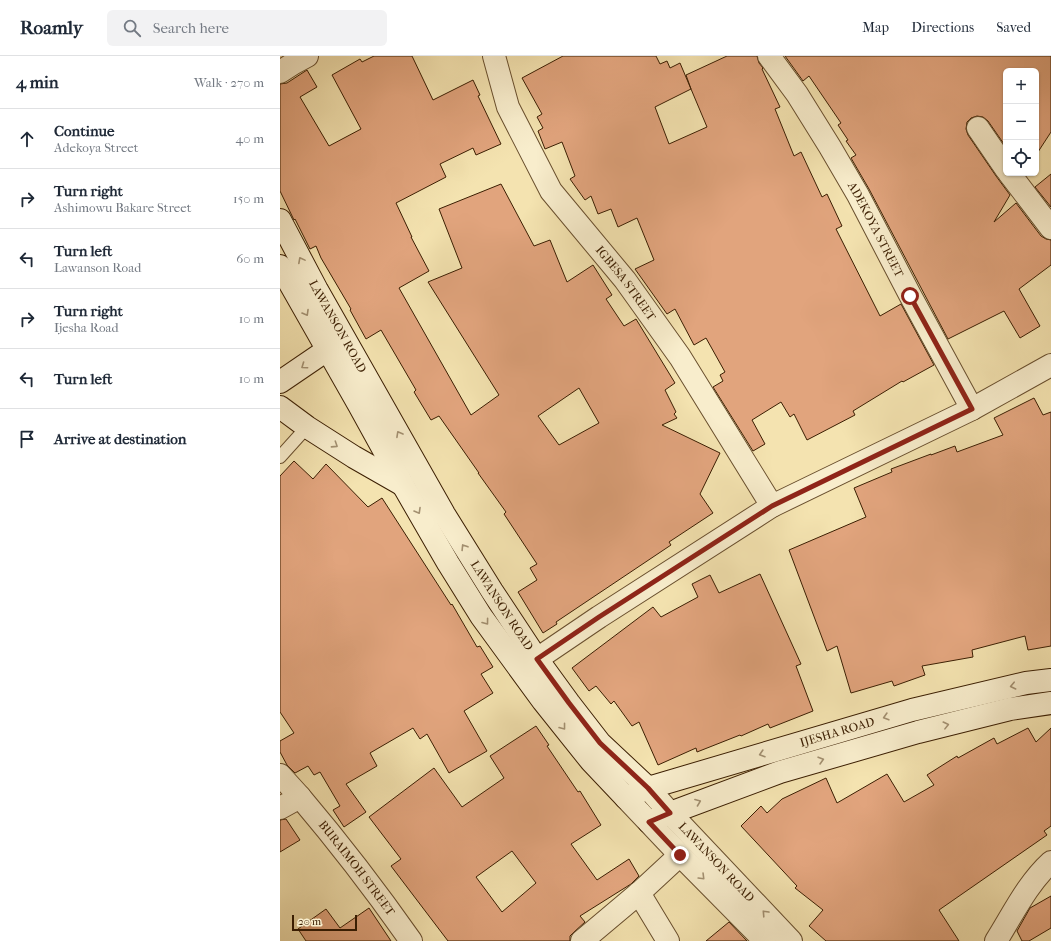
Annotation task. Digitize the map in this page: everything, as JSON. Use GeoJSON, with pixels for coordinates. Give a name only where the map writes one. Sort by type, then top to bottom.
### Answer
{"type":"FeatureCollection","features":[{"type":"Feature","properties":{"kind":"street"},"geometry":{"type":"LineString","coordinates":[[280,72],[307,56]]}},
{"type":"Feature","properties":{"kind":"street","name":"IGBESA STREET"},"geometry":{"type":"LineString","coordinates":[[494,56],[508,108],[551,191],[625,280],[680,357],[772,506]]}},
{"type":"Feature","properties":{"kind":"street","name":"ADEKOYA STREET"},"geometry":{"type":"LineString","coordinates":[[769,56],[797,94],[858,195],[910,296],[972,409]]}},
{"type":"Feature","properties":{"kind":"street"},"geometry":{"type":"LineString","coordinates":[[978,128],[1003,165]]}},
{"type":"Feature","properties":{"kind":"street"},"geometry":{"type":"LineString","coordinates":[[1011,176],[1051,228]]}},
{"type":"Feature","properties":{"kind":"street","name":"LAWANSON ROAD"},"geometry":{"type":"LineString","coordinates":[[280,220],[317,290],[444,514],[537,659],[600,743],[648,788],[791,941]]}},
{"type":"Feature","properties":{"kind":"street","name":"LAWANSON ROAD"},"geometry":{"type":"LineString","coordinates":[[280,266],[448,564],[481,616],[543,701],[586,755],[680,855],[765,941]]}},
{"type":"Feature","properties":{"kind":"street"},"geometry":{"type":"LineString","coordinates":[[280,382],[327,350]]}},
{"type":"Feature","properties":{"kind":"street"},"geometry":{"type":"LineString","coordinates":[[537,659],[599,617],[772,506],[972,409],[1051,365]]}},
{"type":"Feature","properties":{"kind":"street"},"geometry":{"type":"LineString","coordinates":[[280,407],[307,427],[354,457],[403,485]]}},
{"type":"Feature","properties":{"kind":"street","name":"IJESHA ROAD"},"geometry":{"type":"LineString","coordinates":[[626,798],[648,788],[912,710],[1026,683],[1051,680]]}},
{"type":"Feature","properties":{"kind":"street","name":"IJESHA ROAD"},"geometry":{"type":"LineString","coordinates":[[649,822],[780,772],[918,732],[1010,709],[1051,703]]}},
{"type":"Feature","properties":{"kind":"street"},"geometry":{"type":"LineString","coordinates":[[912,710],[918,732]]}},
{"type":"Feature","properties":{"kind":"street","name":"BURAIMOH STREET"},"geometry":{"type":"LineString","coordinates":[[280,775],[338,842],[386,905],[411,941]]}},
{"type":"Feature","properties":{"kind":"street"},"geometry":{"type":"LineString","coordinates":[[280,808],[300,797]]}},
{"type":"Feature","properties":{"kind":"street"},"geometry":{"type":"LineString","coordinates":[[582,941],[639,893],[680,855]]}},
{"type":"Feature","properties":{"kind":"street"},"geometry":{"type":"LineString","coordinates":[[996,941],[1030,885],[1051,862]]}},
{"type":"Feature","properties":{"kind":"street"},"geometry":{"type":"LineString","coordinates":[[639,893],[668,941]]}},
{"type":"Feature","properties":{"kind":"lane"},"geometry":{"type":"LineString","coordinates":[[280,457],[307,427]]}},
{"type":"Feature","properties":{"kind":"building"},"geometry":{"type":"Polygon","coordinates":[[[374,56],[412,56],[433,100],[473,80],[480,95],[478,96],[501,144],[476,155],[473,148],[440,164],[446,177],[396,203],[411,237],[429,271],[399,288],[471,415],[499,395],[428,282],[462,268],[439,209],[501,184],[534,246],[550,240],[567,282],[593,265],[612,295],[606,299],[624,326],[636,319],[675,383],[665,390],[676,412],[674,414],[677,418],[662,425],[720,453],[700,494],[713,513],[669,542],[671,545],[556,622],[557,624],[543,633],[518,592],[537,580],[530,568],[537,564],[504,514],[506,512],[439,416],[431,420],[414,392],[416,390],[381,330],[366,339],[350,310],[351,309],[321,258],[316,246],[310,249],[280,191],[280,84],[287,83],[307,70],[317,87],[300,97],[329,146],[361,129],[332,75],[360,59],[362,62],[374,56]],[[579,388],[538,416],[559,445],[599,423],[579,388]]]}},
{"type":"Feature","properties":{"kind":"building"},"geometry":{"type":"Polygon","coordinates":[[[563,56],[656,56],[660,64],[667,61],[670,68],[680,63],[691,89],[686,75],[727,56],[757,56],[780,107],[775,109],[794,156],[801,152],[822,197],[827,194],[842,226],[836,229],[880,316],[901,304],[934,365],[903,382],[902,381],[853,411],[855,415],[807,440],[794,414],[790,417],[781,402],[752,420],[765,444],[753,451],[713,387],[723,381],[720,375],[725,372],[706,338],[694,345],[675,309],[667,314],[635,269],[654,260],[637,218],[618,227],[611,209],[598,214],[591,196],[585,200],[570,179],[575,176],[562,142],[545,149],[538,131],[543,128],[537,117],[542,114],[522,78],[563,56]],[[691,89],[655,107],[669,144],[707,127],[691,89]]]}},
{"type":"Feature","properties":{"kind":"building"},"geometry":{"type":"Polygon","coordinates":[[[785,56],[1051,56],[1051,132],[1039,150],[1039,68],[1003,68],[1003,143],[988,121],[983,117],[977,116],[971,118],[967,122],[966,129],[968,135],[1010,195],[994,222],[1016,203],[1041,236],[1051,240],[1051,265],[1019,289],[1040,326],[1020,338],[1004,311],[948,339],[869,189],[851,158],[856,155],[846,141],[848,140],[838,125],[841,123],[809,76],[803,81],[785,56]]]}},
{"type":"Feature","properties":{"kind":"building"},"geometry":{"type":"Polygon","coordinates":[[[1051,174],[1051,207],[1035,187],[1051,174]]]}},
{"type":"Feature","properties":{"kind":"building"},"geometry":{"type":"Polygon","coordinates":[[[1034,398],[1043,415],[1051,412],[1051,646],[1028,650],[1025,636],[972,650],[973,657],[922,666],[925,675],[894,686],[892,681],[851,693],[837,646],[827,651],[789,550],[866,517],[854,488],[892,472],[891,469],[931,454],[955,446],[957,452],[1003,435],[994,418],[1034,398]]]}},
{"type":"Feature","properties":{"kind":"building"},"geometry":{"type":"Polygon","coordinates":[[[294,461],[313,479],[326,464],[368,507],[382,498],[451,605],[452,604],[477,647],[480,646],[493,667],[481,674],[493,693],[464,711],[487,751],[449,773],[427,734],[420,739],[413,728],[370,753],[377,766],[346,784],[366,812],[344,827],[333,810],[340,806],[320,772],[314,775],[308,766],[295,773],[287,765],[280,752],[280,741],[294,733],[280,712],[280,476],[294,461]]]}},
{"type":"Feature","properties":{"kind":"building"},"geometry":{"type":"Polygon","coordinates":[[[760,574],[801,664],[796,666],[813,711],[770,728],[768,724],[741,736],[740,735],[697,752],[696,748],[658,765],[639,722],[632,726],[614,701],[611,704],[596,686],[589,691],[572,668],[653,607],[661,617],[698,597],[692,584],[710,575],[719,593],[760,574]]]}},
{"type":"Feature","properties":{"kind":"building"},"geometry":{"type":"Polygon","coordinates":[[[536,726],[549,745],[547,746],[578,792],[580,791],[601,825],[571,844],[597,880],[629,859],[639,876],[631,884],[580,916],[585,922],[570,936],[570,941],[448,941],[391,866],[401,859],[369,817],[434,768],[462,807],[504,778],[490,756],[536,726]],[[512,851],[476,877],[502,912],[536,883],[512,851]]]}},
{"type":"Feature","properties":{"kind":"building"},"geometry":{"type":"Polygon","coordinates":[[[1028,728],[1036,742],[1051,728],[1051,826],[1044,831],[1047,835],[939,910],[959,941],[826,941],[809,926],[823,910],[795,888],[797,886],[741,826],[761,806],[767,813],[782,799],[826,778],[837,803],[887,774],[904,802],[934,785],[927,775],[957,756],[958,758],[994,738],[997,744],[1028,728]]]}},
{"type":"Feature","properties":{"kind":"building"},"geometry":{"type":"Polygon","coordinates":[[[286,819],[300,840],[280,852],[280,820],[286,819]]]}},
{"type":"Feature","properties":{"kind":"building"},"geometry":{"type":"Polygon","coordinates":[[[1051,896],[1051,928],[1029,941],[1022,941],[1017,931],[1030,908],[1051,896]]]}},
{"type":"Feature","properties":{"kind":"building"},"geometry":{"type":"Polygon","coordinates":[[[369,908],[391,941],[306,941],[298,929],[326,909],[340,928],[369,908]]]}},
{"type":"Feature","properties":{"kind":"building"},"geometry":{"type":"Polygon","coordinates":[[[729,922],[747,941],[706,941],[729,922]]]}},
{"type":"Feature","properties":{"kind":"route"},"geometry":{"type":"LineString","coordinates":[[680,855],[649,822],[670,813],[648,788],[600,743],[537,659],[666,573],[772,506],[972,409],[910,296]]}}]}
